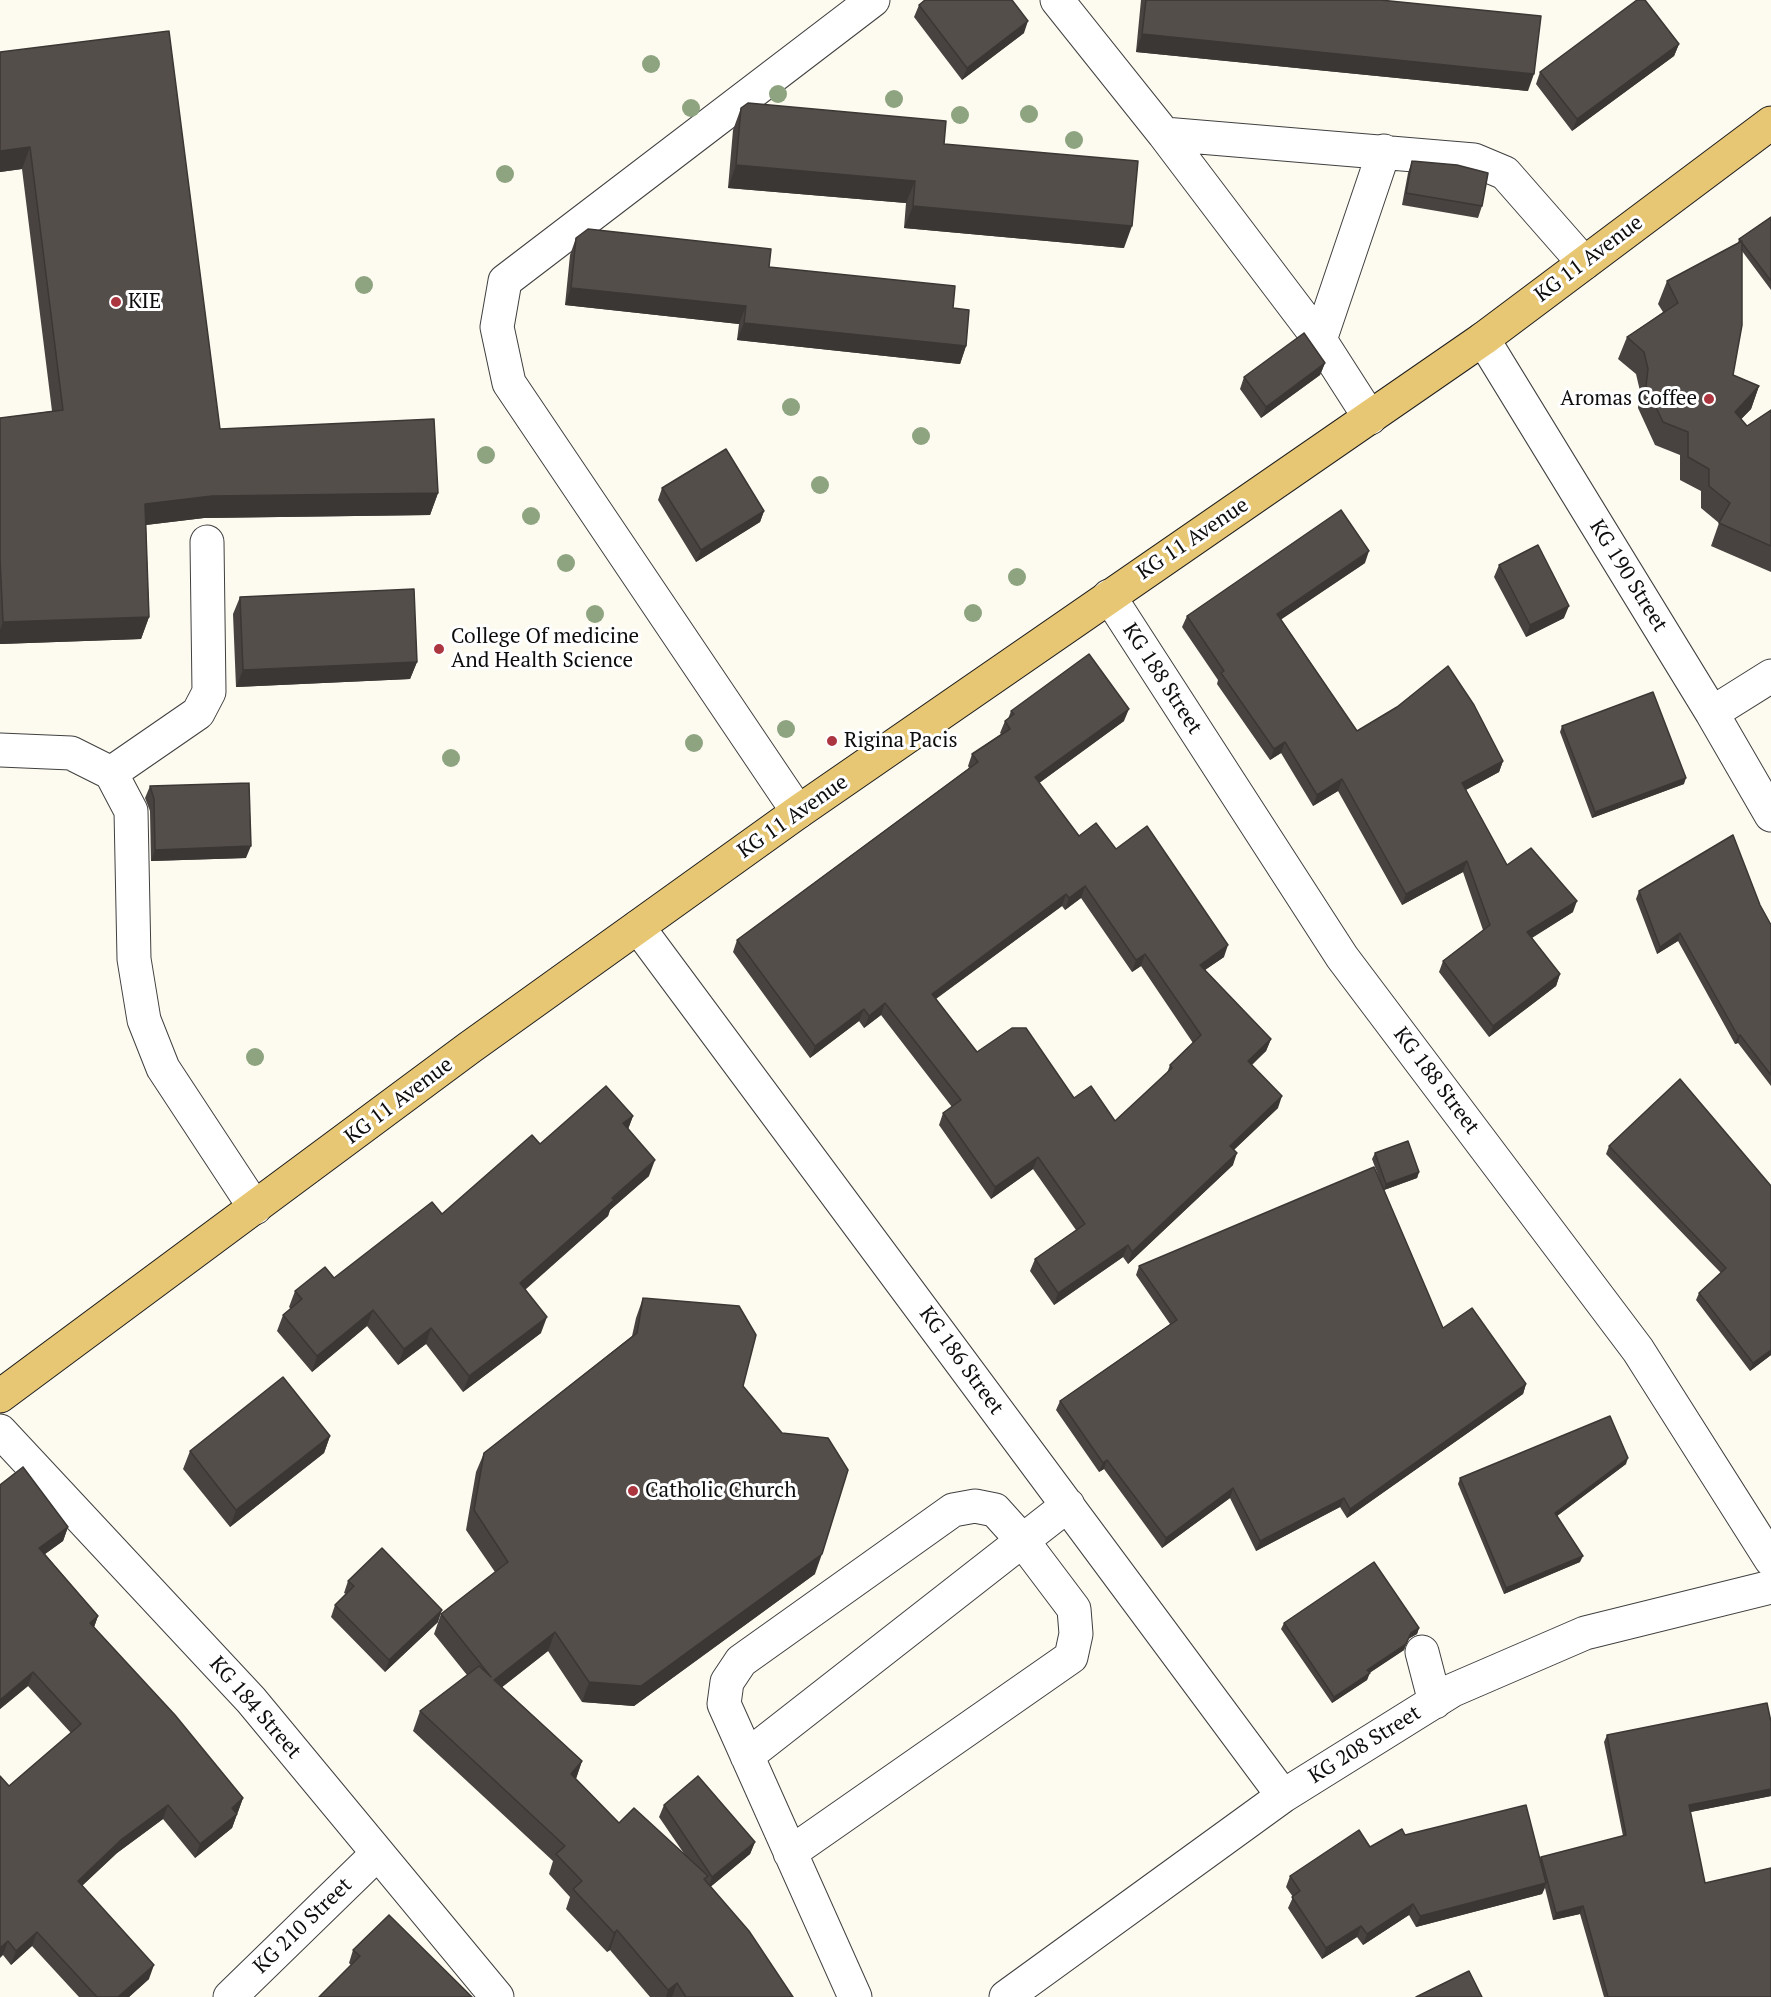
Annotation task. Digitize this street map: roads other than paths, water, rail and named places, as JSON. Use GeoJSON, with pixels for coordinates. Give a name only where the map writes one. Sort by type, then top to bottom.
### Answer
{"type":"FeatureCollection","features":[{"type":"Feature","properties":{"kind":"main road","name":"KG 11 Avenue"},"geometry":{"type":"LineString","coordinates":[[0,1396],[469,1048],[798,812],[1483,339],[1771,123]]}},
{"type":"Feature","properties":{"kind":"street"},"geometry":{"type":"LineString","coordinates":[[798,812],[509,383],[497,327],[505,281],[873,0]]}},
{"type":"Feature","properties":{"kind":"street"},"geometry":{"type":"LineString","coordinates":[[1057,0],[1164,134],[1320,340],[1370,418]]}},
{"type":"Feature","properties":{"kind":"street"},"geometry":{"type":"LineString","coordinates":[[1164,134],[1474,160],[1505,173],[1584,263]]}},
{"type":"Feature","properties":{"kind":"street"},"geometry":{"type":"LineString","coordinates":[[1320,340],[1384,151]]}},
{"type":"Feature","properties":{"kind":"street","name":"KG 190 Street"},"geometry":{"type":"LineString","coordinates":[[1483,339],[1712,713],[1771,815]]}},
{"type":"Feature","properties":{"kind":"street"},"geometry":{"type":"LineString","coordinates":[[111,773],[198,713],[209,692],[207,542]]}},
{"type":"Feature","properties":{"kind":"street","name":"KG 188 Street"},"geometry":{"type":"LineString","coordinates":[[1109,596],[1342,957],[1638,1350],[1771,1560]]}},
{"type":"Feature","properties":{"kind":"street"},"geometry":{"type":"LineString","coordinates":[[1712,713],[1771,676]]}},
{"type":"Feature","properties":{"kind":"street"},"geometry":{"type":"LineString","coordinates":[[0,750],[71,753],[111,773],[131,811],[134,958],[144,1020],[163,1068],[255,1208]]}},
{"type":"Feature","properties":{"kind":"street","name":"KG 186 Street"},"geometry":{"type":"LineString","coordinates":[[638,927],[1283,1796]]}},
{"type":"Feature","properties":{"kind":"street","name":"KG 184 Street"},"geometry":{"type":"LineString","coordinates":[[0,1431],[251,1700],[497,1997]]}},
{"type":"Feature","properties":{"kind":"street"},"geometry":{"type":"LineString","coordinates":[[747,1756],[1068,1505]]}},
{"type":"Feature","properties":{"kind":"street"},"geometry":{"type":"LineString","coordinates":[[790,1853],[1071,1657],[1076,1634],[1074,1609],[1022,1540],[995,1510],[975,1506],[953,1510],[741,1661],[727,1682],[724,1704],[790,1853],[855,1997]]}},
{"type":"Feature","properties":{"kind":"street","name":"KG 208 Street"},"geometry":{"type":"LineString","coordinates":[[1006,1997],[1283,1796],[1454,1690],[1585,1633],[1771,1587]]}},
{"type":"Feature","properties":{"kind":"street"},"geometry":{"type":"LineString","coordinates":[[1422,1652],[1435,1702]]}},
{"type":"Feature","properties":{"kind":"street","name":"KG 210 Street"},"geometry":{"type":"LineString","coordinates":[[230,1997],[377,1854]]}},
{"type":"Feature","properties":{"kind":"place","name":"KIE"},"geometry":{"type":"Point","coordinates":[116,302]}},
{"type":"Feature","properties":{"kind":"place","name":"Aromas Coffee"},"geometry":{"type":"Point","coordinates":[1709,399]}},
{"type":"Feature","properties":{"kind":"place","name":"College Of medicine And Health Science"},"geometry":{"type":"Point","coordinates":[439,649]}},
{"type":"Feature","properties":{"kind":"place","name":"Rigina Pacis"},"geometry":{"type":"Point","coordinates":[832,741]}},
{"type":"Feature","properties":{"kind":"place","name":"Catholic Church"},"geometry":{"type":"Point","coordinates":[633,1491]}}]}
